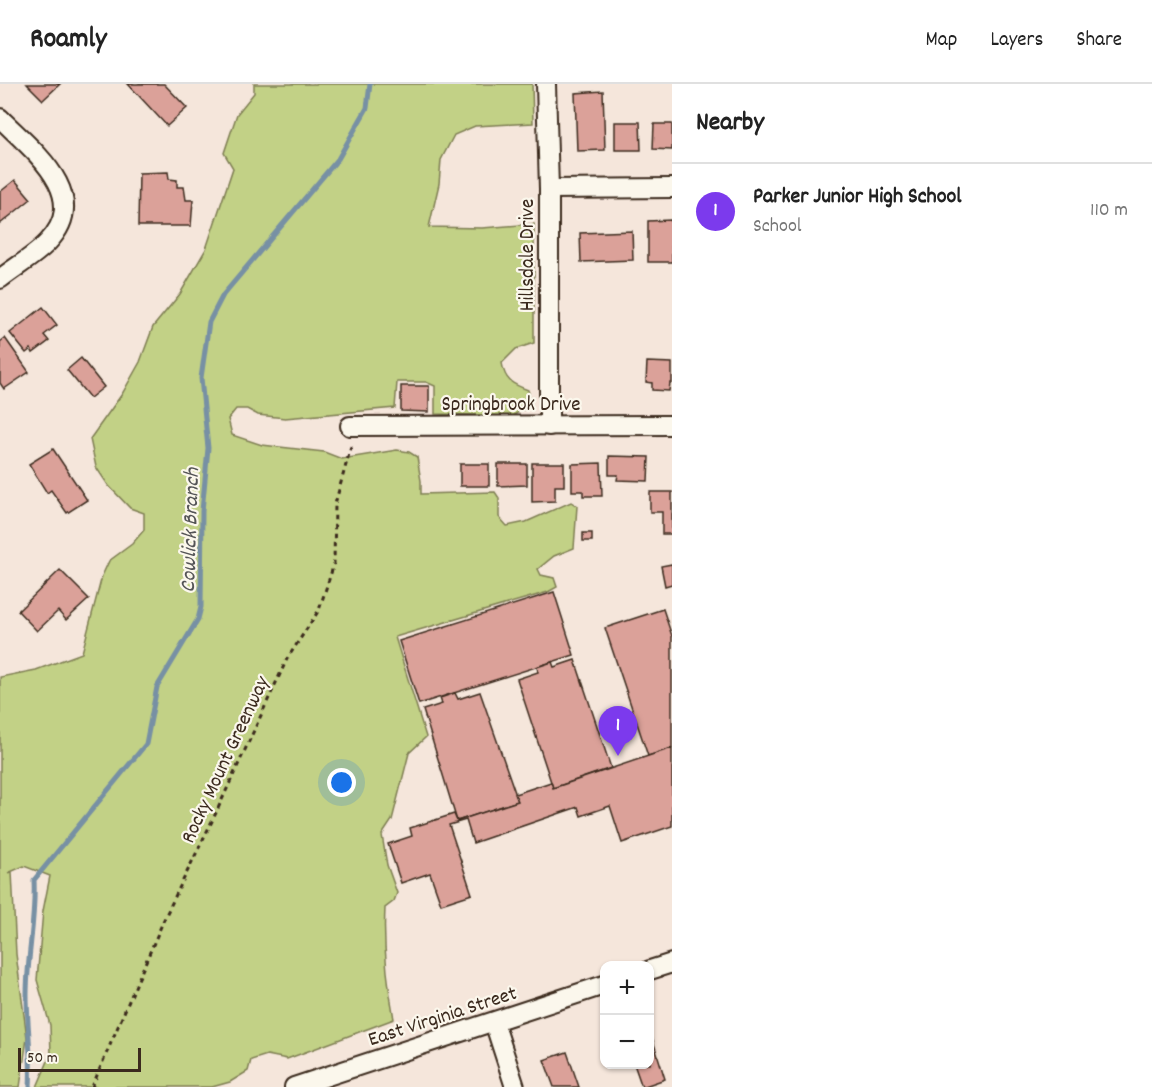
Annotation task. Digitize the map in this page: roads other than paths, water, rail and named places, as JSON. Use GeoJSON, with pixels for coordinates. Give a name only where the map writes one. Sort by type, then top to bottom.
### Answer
{"type":"FeatureCollection","features":[{"type":"Feature","properties":{"kind":"street","name":"Hillsdale Drive"},"geometry":{"type":"LineString","coordinates":[[546,84],[549,189],[549,426]]}},
{"type":"Feature","properties":{"kind":"street"},"geometry":{"type":"LineString","coordinates":[[0,118],[54,174],[65,200],[62,222],[48,242],[0,279]]}},
{"type":"Feature","properties":{"kind":"street"},"geometry":{"type":"LineString","coordinates":[[549,189],[672,188]]}},
{"type":"Feature","properties":{"kind":"street","name":"Springbrook Drive"},"geometry":{"type":"LineString","coordinates":[[352,432],[672,425]]}},
{"type":"Feature","properties":{"kind":"street","name":"East Virginia Street"},"geometry":{"type":"LineString","coordinates":[[294,1087],[324,1082],[600,987]]}},
{"type":"Feature","properties":{"kind":"street"},"geometry":{"type":"LineString","coordinates":[[494,1022],[515,1087]]}},
{"type":"Feature","properties":{"kind":"waterway","name":"Cowlick Branch"},"geometry":{"type":"LineString","coordinates":[[30,1087],[27,995],[34,880],[146,744],[157,687],[198,619],[201,607],[202,511],[208,448],[201,378],[209,322],[223,295],[338,159],[367,108],[370,84]]}},
{"type":"Feature","properties":{"kind":"place","name":"Parker Junior High School"},"geometry":{"type":"Point","coordinates":[618,756]}}]}
